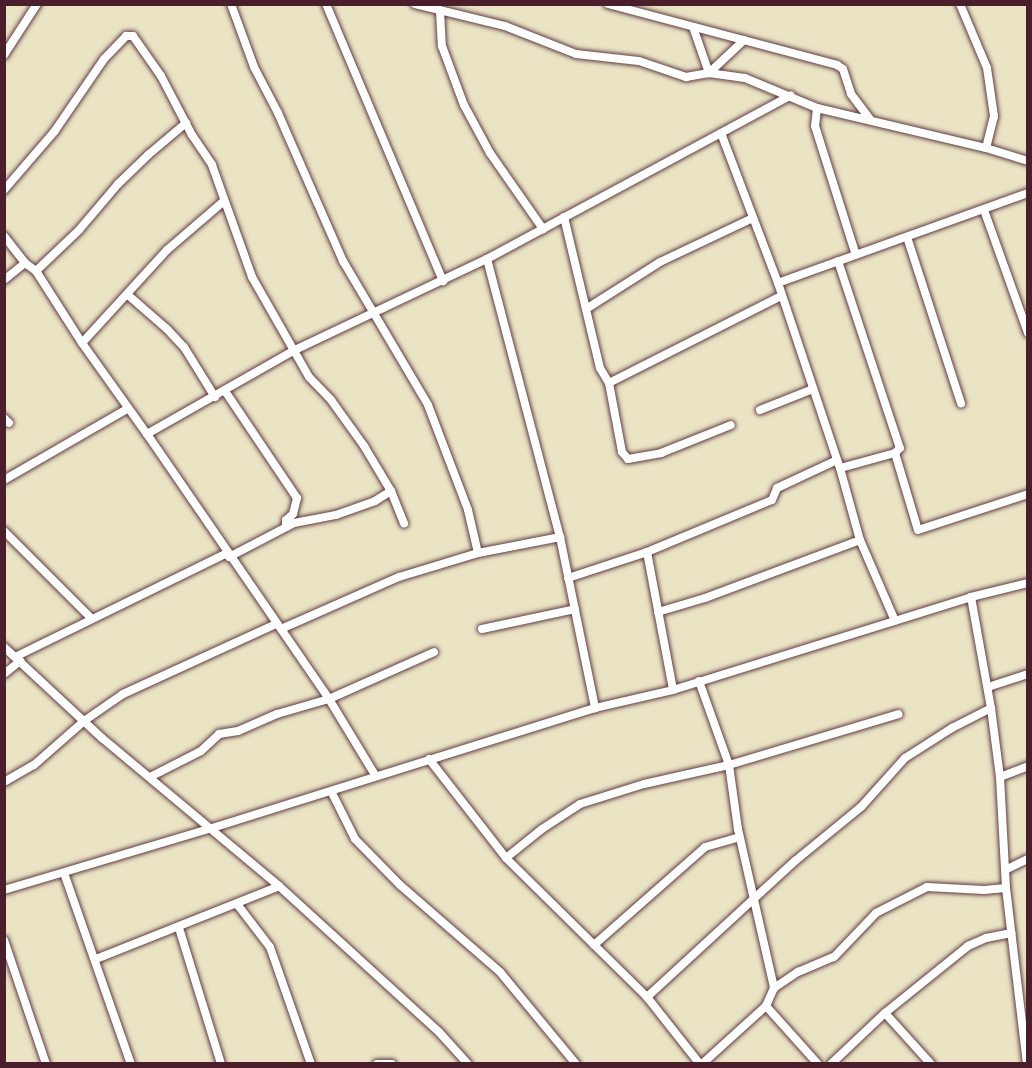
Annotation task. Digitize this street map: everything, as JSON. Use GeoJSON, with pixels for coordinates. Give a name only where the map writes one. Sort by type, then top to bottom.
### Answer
{"type":"FeatureCollection","features":[{"type":"Feature","properties":{"kind":"street"},"geometry":{"type":"LineString","coordinates":[[4,55],[37,4]]}},
{"type":"Feature","properties":{"kind":"street"},"geometry":{"type":"LineString","coordinates":[[231,4],[254,67],[278,113],[343,261],[372,315],[428,405],[468,510],[478,554]]}},
{"type":"Feature","properties":{"kind":"street"},"geometry":{"type":"LineString","coordinates":[[326,4],[442,282]]}},
{"type":"Feature","properties":{"kind":"street"},"geometry":{"type":"LineString","coordinates":[[415,4],[505,26],[576,54],[639,61],[686,77],[709,73],[745,78],[818,108],[870,119],[1028,160]]}},
{"type":"Feature","properties":{"kind":"street"},"geometry":{"type":"LineString","coordinates":[[960,4],[987,68],[994,116],[986,148]]}},
{"type":"Feature","properties":{"kind":"street"},"geometry":{"type":"LineString","coordinates":[[612,5],[837,65],[843,69],[851,94],[870,119]]}},
{"type":"Feature","properties":{"kind":"street"},"geometry":{"type":"LineString","coordinates":[[440,11],[442,46],[464,105],[489,153],[543,229]]}},
{"type":"Feature","properties":{"kind":"street"},"geometry":{"type":"LineString","coordinates":[[693,27],[709,73]]}},
{"type":"Feature","properties":{"kind":"street"},"geometry":{"type":"LineString","coordinates":[[4,190],[54,132],[104,58],[128,34],[133,36],[161,76],[212,165],[252,278],[309,377],[331,400],[364,446],[391,491],[404,523]]}},
{"type":"Feature","properties":{"kind":"street"},"geometry":{"type":"LineString","coordinates":[[709,73],[744,40]]}},
{"type":"Feature","properties":{"kind":"street"},"geometry":{"type":"LineString","coordinates":[[147,434],[295,350],[487,259],[791,95]]}},
{"type":"Feature","properties":{"kind":"street"},"geometry":{"type":"LineString","coordinates":[[818,108],[815,126],[856,255]]}},
{"type":"Feature","properties":{"kind":"street"},"geometry":{"type":"LineString","coordinates":[[36,271],[79,230],[140,162],[186,123]]}},
{"type":"Feature","properties":{"kind":"street"},"geometry":{"type":"LineString","coordinates":[[721,133],[778,283],[839,464],[860,540],[895,621]]}},
{"type":"Feature","properties":{"kind":"street"},"geometry":{"type":"LineString","coordinates":[[778,283],[1028,193]]}},
{"type":"Feature","properties":{"kind":"street"},"geometry":{"type":"LineString","coordinates":[[82,343],[167,250],[224,201]]}},
{"type":"Feature","properties":{"kind":"street"},"geometry":{"type":"LineString","coordinates":[[984,210],[1028,333]]}},
{"type":"Feature","properties":{"kind":"street"},"geometry":{"type":"LineString","coordinates":[[564,217],[600,368],[609,383],[622,452],[628,459],[661,453],[731,425]]}},
{"type":"Feature","properties":{"kind":"street"},"geometry":{"type":"LineString","coordinates":[[586,309],[660,262],[753,218]]}},
{"type":"Feature","properties":{"kind":"street"},"geometry":{"type":"LineString","coordinates":[[4,236],[26,263],[36,271],[127,409],[147,434],[329,699],[375,776]]}},
{"type":"Feature","properties":{"kind":"street"},"geometry":{"type":"LineString","coordinates":[[908,237],[961,403]]}},
{"type":"Feature","properties":{"kind":"street"},"geometry":{"type":"LineString","coordinates":[[487,259],[560,537],[595,708]]}},
{"type":"Feature","properties":{"kind":"street"},"geometry":{"type":"LineString","coordinates":[[568,578],[647,552],[772,500],[777,488],[839,464],[895,453],[900,448],[838,261]]}},
{"type":"Feature","properties":{"kind":"street"},"geometry":{"type":"LineString","coordinates":[[4,280],[26,263]]}},
{"type":"Feature","properties":{"kind":"street"},"geometry":{"type":"LineString","coordinates":[[128,295],[184,347],[215,397]]}},
{"type":"Feature","properties":{"kind":"street"},"geometry":{"type":"LineString","coordinates":[[609,383],[782,297]]}},
{"type":"Feature","properties":{"kind":"street"},"geometry":{"type":"LineString","coordinates":[[760,410],[813,389]]}},
{"type":"Feature","properties":{"kind":"street"},"geometry":{"type":"LineString","coordinates":[[225,391],[297,498],[293,514],[286,520],[286,527]]}},
{"type":"Feature","properties":{"kind":"street"},"geometry":{"type":"LineString","coordinates":[[4,480],[127,409]]}},
{"type":"Feature","properties":{"kind":"street"},"geometry":{"type":"LineString","coordinates":[[895,453],[918,530],[1028,494]]}},
{"type":"Feature","properties":{"kind":"street"},"geometry":{"type":"LineString","coordinates":[[4,674],[17,659],[91,618],[294,523],[326,518],[355,508],[391,491]]}},
{"type":"Feature","properties":{"kind":"street"},"geometry":{"type":"LineString","coordinates":[[4,531],[91,618]]}},
{"type":"Feature","properties":{"kind":"street"},"geometry":{"type":"LineString","coordinates":[[4,783],[34,765],[84,722],[123,694],[399,577],[478,554],[560,537]]}},
{"type":"Feature","properties":{"kind":"street"},"geometry":{"type":"LineString","coordinates":[[658,612],[705,598],[860,540]]}},
{"type":"Feature","properties":{"kind":"street"},"geometry":{"type":"LineString","coordinates":[[647,552],[673,690]]}},
{"type":"Feature","properties":{"kind":"street"},"geometry":{"type":"LineString","coordinates":[[4,890],[212,828],[595,708],[673,690],[971,597],[1028,583]]}},
{"type":"Feature","properties":{"kind":"street"},"geometry":{"type":"LineString","coordinates":[[971,597],[988,687],[1000,777],[1006,888],[1027,1064]]}},
{"type":"Feature","properties":{"kind":"street"},"geometry":{"type":"LineString","coordinates":[[482,630],[575,609]]}},
{"type":"Feature","properties":{"kind":"street"},"geometry":{"type":"LineString","coordinates":[[4,647],[84,722],[279,886],[439,1032],[468,1064]]}},
{"type":"Feature","properties":{"kind":"street"},"geometry":{"type":"LineString","coordinates":[[150,777],[201,751],[219,734],[238,731],[277,714],[329,699],[434,652]]}},
{"type":"Feature","properties":{"kind":"street"},"geometry":{"type":"LineString","coordinates":[[988,687],[1028,674]]}},
{"type":"Feature","properties":{"kind":"street"},"geometry":{"type":"LineString","coordinates":[[699,681],[729,765],[740,837],[774,988]]}},
{"type":"Feature","properties":{"kind":"street"},"geometry":{"type":"LineString","coordinates":[[647,997],[795,861],[861,807],[905,758],[952,728],[991,708]]}},
{"type":"Feature","properties":{"kind":"street"},"geometry":{"type":"LineString","coordinates":[[506,858],[542,829],[580,804],[644,784],[729,765],[899,714]]}},
{"type":"Feature","properties":{"kind":"street"},"geometry":{"type":"LineString","coordinates":[[429,759],[506,858],[647,997],[701,1064],[766,1006],[774,988],[798,972],[834,957],[876,913],[927,887],[984,890],[1006,888]]}},
{"type":"Feature","properties":{"kind":"street"},"geometry":{"type":"LineString","coordinates":[[1000,777],[1028,766]]}},
{"type":"Feature","properties":{"kind":"street"},"geometry":{"type":"LineString","coordinates":[[331,791],[355,839],[400,885],[500,972],[576,1064]]}},
{"type":"Feature","properties":{"kind":"street"},"geometry":{"type":"LineString","coordinates":[[594,945],[705,848],[740,837]]}},
{"type":"Feature","properties":{"kind":"street"},"geometry":{"type":"LineString","coordinates":[[1005,870],[1028,859]]}},
{"type":"Feature","properties":{"kind":"street"},"geometry":{"type":"LineString","coordinates":[[64,873],[131,1064]]}},
{"type":"Feature","properties":{"kind":"street"},"geometry":{"type":"LineString","coordinates":[[96,959],[279,886]]}},
{"type":"Feature","properties":{"kind":"street"},"geometry":{"type":"LineString","coordinates":[[237,904],[270,947],[311,1064]]}},
{"type":"Feature","properties":{"kind":"street"},"geometry":{"type":"LineString","coordinates":[[179,927],[221,1064]]}},
{"type":"Feature","properties":{"kind":"street"},"geometry":{"type":"LineString","coordinates":[[831,1064],[885,1013],[968,946],[986,938],[1012,933]]}},
{"type":"Feature","properties":{"kind":"street"},"geometry":{"type":"LineString","coordinates":[[4,940],[46,1064]]}},
{"type":"Feature","properties":{"kind":"street"},"geometry":{"type":"LineString","coordinates":[[766,1006],[818,1064]]}},
{"type":"Feature","properties":{"kind":"street"},"geometry":{"type":"LineString","coordinates":[[885,1013],[931,1064]]}},
{"type":"Feature","properties":{"kind":"street"},"geometry":{"type":"LineString","coordinates":[[377,1064],[392,1064]]}}]}
